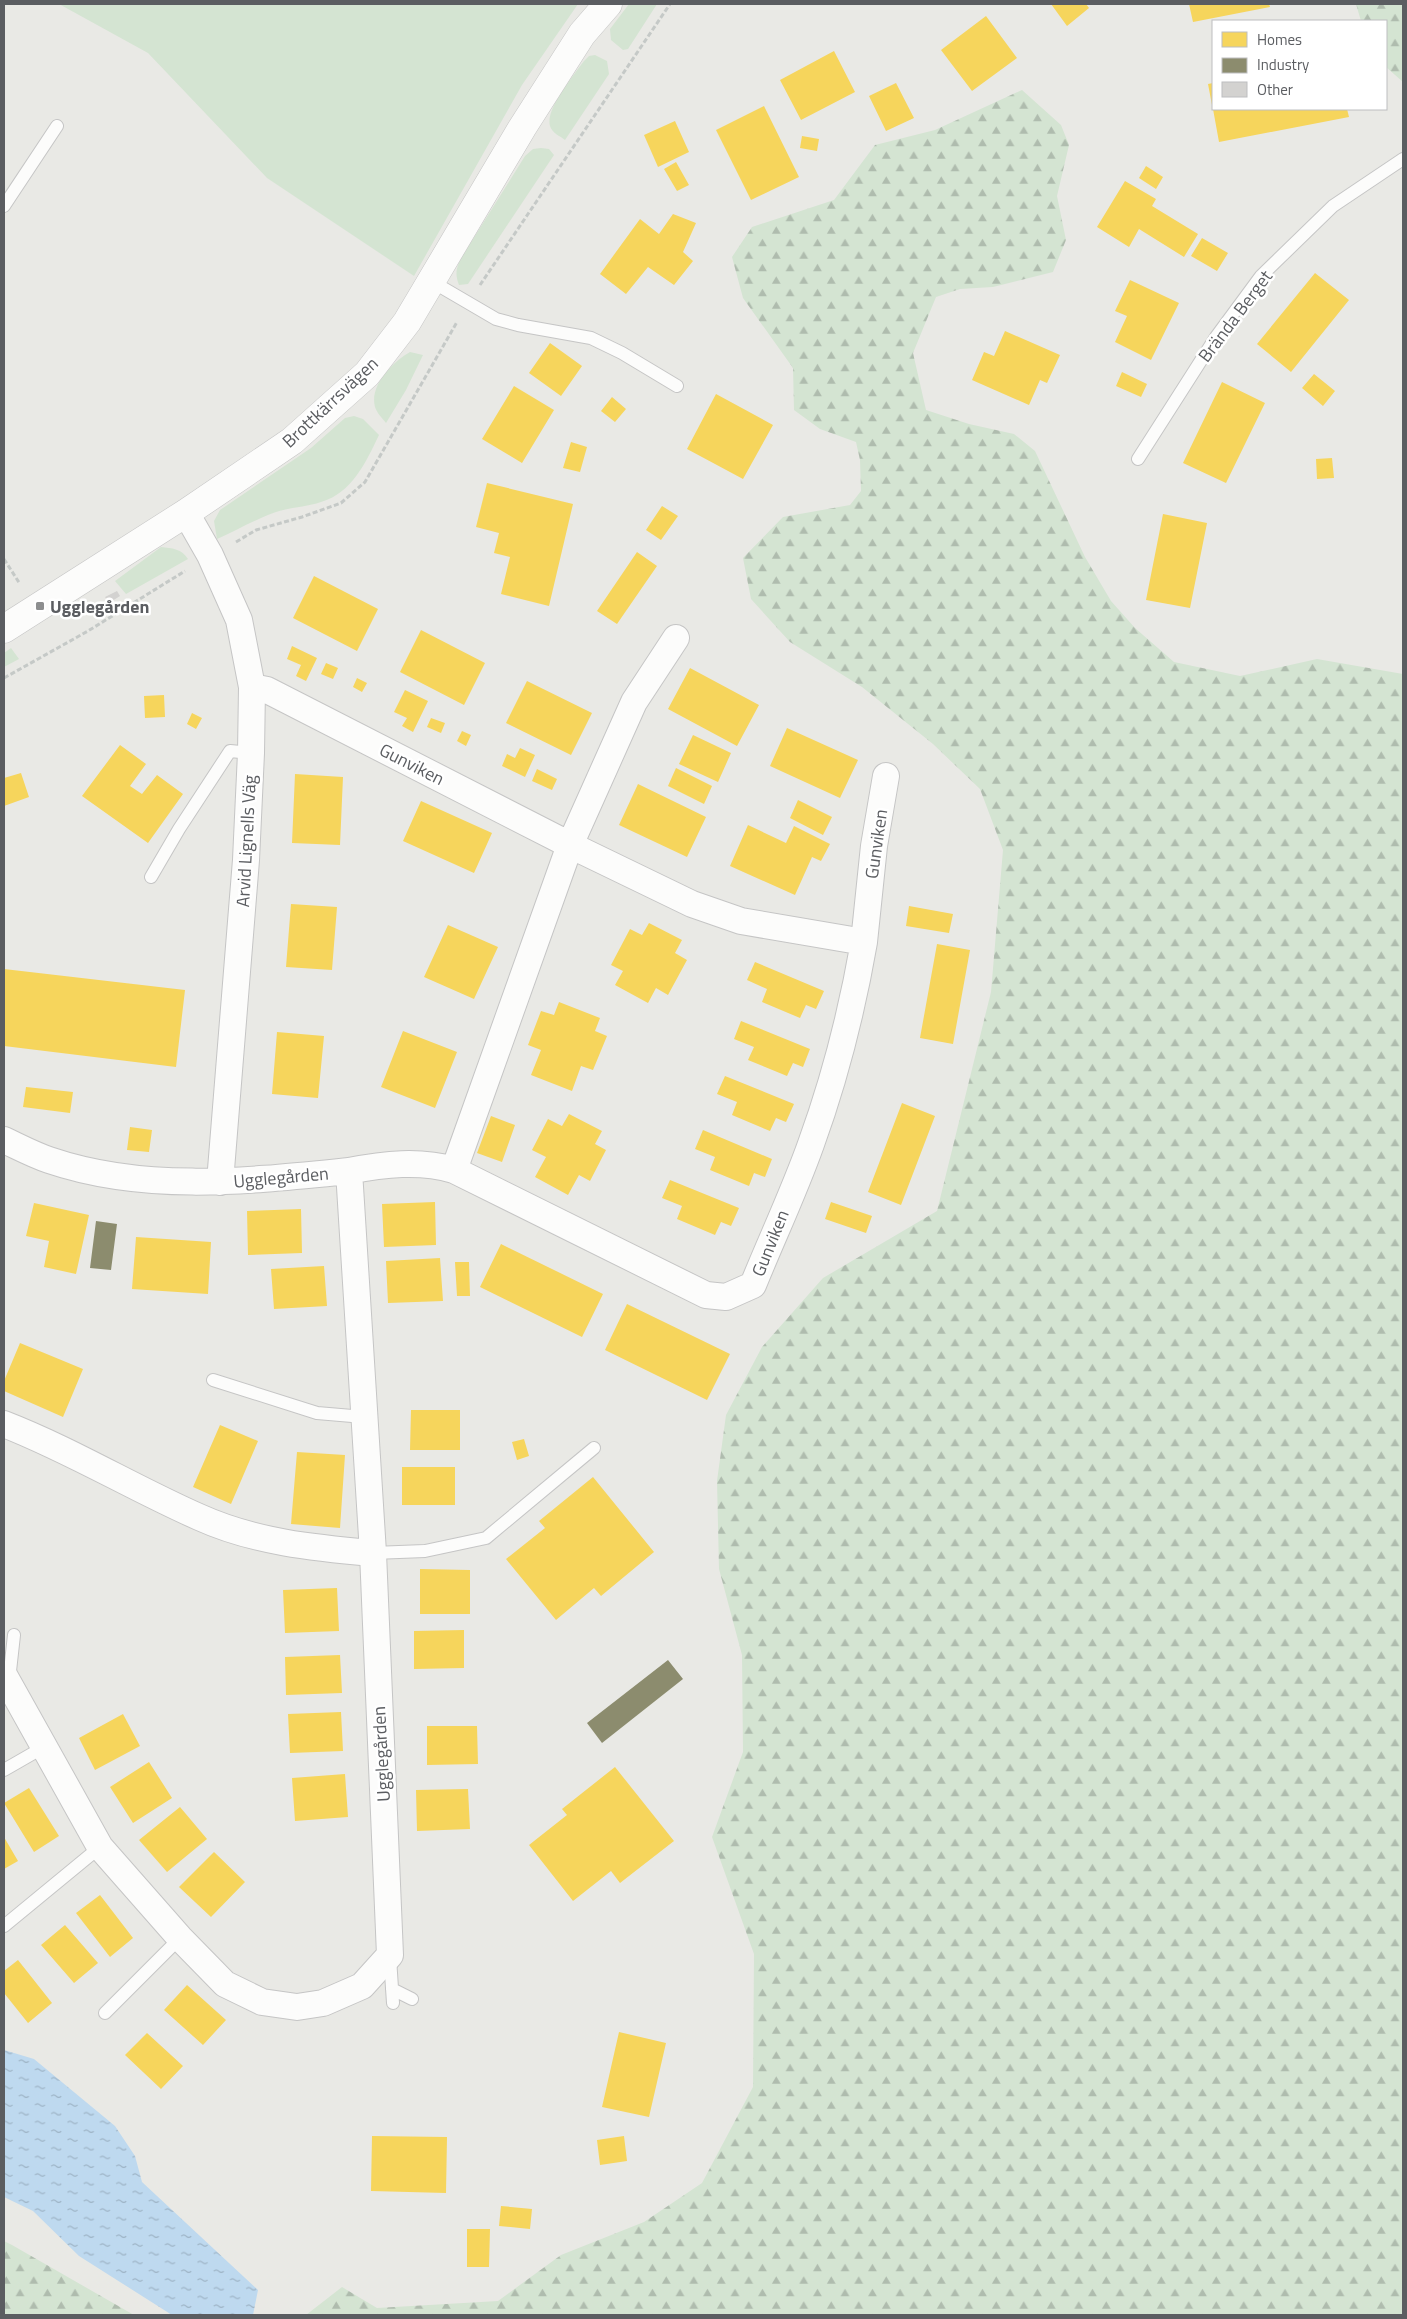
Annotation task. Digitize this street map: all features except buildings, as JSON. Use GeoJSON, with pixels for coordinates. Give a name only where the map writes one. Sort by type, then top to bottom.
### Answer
{"type":"FeatureCollection","features":[{"type":"Feature","properties":{"kind":"street","name":"Brottkärrsvägen"},"geometry":{"type":"LineString","coordinates":[[4,629],[186,513],[292,441],[367,374],[407,322],[494,173],[582,34],[608,4]]}},
{"type":"Feature","properties":{"kind":"street","name":"Arvid Lignells Väg"},"geometry":{"type":"LineString","coordinates":[[186,513],[210,555],[239,620],[252,687],[252,753],[242,919],[220,1182]]}},
{"type":"Feature","properties":{"kind":"street"},"geometry":{"type":"LineString","coordinates":[[454,1170],[570,845],[634,702],[676,638]]}},
{"type":"Feature","properties":{"kind":"street","name":"Gunviken"},"geometry":{"type":"LineString","coordinates":[[252,687],[267,690],[570,845],[692,904],[741,921],[864,942]]}},
{"type":"Feature","properties":{"kind":"street","name":"Gunviken"},"geometry":{"type":"LineString","coordinates":[[349,1171],[381,1165],[418,1164],[440,1166],[454,1170],[706,1295],[726,1297],[753,1285],[811,1145],[834,1076],[855,996],[864,942],[874,846],[886,776]]}},
{"type":"Feature","properties":{"kind":"street","name":"Ugglegården"},"geometry":{"type":"LineString","coordinates":[[4,1140],[48,1160],[102,1174],[147,1181],[220,1182],[349,1171],[373,1553],[390,1955]]}},
{"type":"Feature","properties":{"kind":"street"},"geometry":{"type":"LineString","coordinates":[[4,1424],[42,1438],[200,1518],[254,1536],[308,1547],[373,1553]]}},
{"type":"Feature","properties":{"kind":"street"},"geometry":{"type":"LineString","coordinates":[[6,1679],[100,1847],[180,1938],[225,1984],[262,2002],[297,2007],[323,2002],[362,1986],[390,1955]]}},
{"type":"Feature","properties":{"kind":"lane"},"geometry":{"type":"LineString","coordinates":[[4,206],[57,126]]}},
{"type":"Feature","properties":{"kind":"lane","name":"Brända Berget"},"geometry":{"type":"LineString","coordinates":[[1138,459],[1216,337],[1261,276],[1333,206],[1403,159]]}},
{"type":"Feature","properties":{"kind":"lane"},"geometry":{"type":"LineString","coordinates":[[431,281],[496,319],[518,326],[591,338],[622,353],[677,386]]}},
{"type":"Feature","properties":{"kind":"lane"},"geometry":{"type":"LineString","coordinates":[[151,877],[179,829],[230,751],[252,753]]}},
{"type":"Feature","properties":{"kind":"lane"},"geometry":{"type":"LineString","coordinates":[[213,1380],[317,1413],[364,1417]]}},
{"type":"Feature","properties":{"kind":"lane"},"geometry":{"type":"LineString","coordinates":[[373,1553],[425,1551],[486,1538],[594,1448]]}},
{"type":"Feature","properties":{"kind":"lane"},"geometry":{"type":"LineString","coordinates":[[6,1679],[14,1635]]}},
{"type":"Feature","properties":{"kind":"lane"},"geometry":{"type":"LineString","coordinates":[[4,1770],[44,1747]]}},
{"type":"Feature","properties":{"kind":"lane"},"geometry":{"type":"LineString","coordinates":[[4,1926],[100,1847]]}},
{"type":"Feature","properties":{"kind":"lane"},"geometry":{"type":"LineString","coordinates":[[105,2013],[180,1938]]}},
{"type":"Feature","properties":{"kind":"lane","name":"Ugglegården"},"geometry":{"type":"LineString","coordinates":[[390,1955],[392,2003]]}},
{"type":"Feature","properties":{"kind":"lane"},"geometry":{"type":"LineString","coordinates":[[392,1989],[412,1999]]}},
{"type":"Feature","properties":{"kind":"path"},"geometry":{"type":"LineString","coordinates":[[4,560],[22,587]]}},
{"type":"Feature","properties":{"kind":"green space"},"geometry":{"type":"Polygon","coordinates":[[[59,4],[578,4],[522,85],[414,276],[267,178],[148,53],[59,4]]]}},
{"type":"Feature","properties":{"kind":"green space"},"geometry":{"type":"Polygon","coordinates":[[[629,4],[657,4],[628,49],[623,50],[611,40],[610,29],[629,4]]]}},
{"type":"Feature","properties":{"kind":"green space"},"geometry":{"type":"Polygon","coordinates":[[[1356,4],[1403,4],[1403,82],[1387,68],[1387,20],[1361,20],[1356,4]]]}},
{"type":"Feature","properties":{"kind":"green space"},"geometry":{"type":"Polygon","coordinates":[[[595,55],[607,61],[609,74],[565,140],[554,132],[550,126],[552,111],[561,92],[584,61],[589,56],[595,55]]]}},
{"type":"Feature","properties":{"kind":"green space"},"geometry":{"type":"Polygon","coordinates":[[[1022,90],[1061,125],[1069,145],[1057,196],[1066,240],[1053,272],[993,287],[960,289],[936,297],[913,353],[926,410],[969,424],[1014,434],[1035,451],[1085,557],[1111,601],[1135,628],[1174,662],[1240,676],[1317,659],[1403,674],[1403,2315],[306,2315],[342,2287],[377,2308],[498,2301],[561,2255],[644,2222],[702,2183],[753,2087],[754,1954],[712,1837],[743,1752],[742,1655],[719,1569],[717,1481],[726,1415],[762,1347],[823,1278],[937,1211],[991,992],[1003,850],[980,789],[933,744],[862,687],[790,642],[751,599],[743,558],[783,517],[850,505],[861,491],[860,460],[856,442],[820,429],[794,410],[793,368],[743,298],[732,257],[752,227],[834,200],[875,145],[935,130],[1022,90]]]}},
{"type":"Feature","properties":{"kind":"green space"},"geometry":{"type":"Polygon","coordinates":[[[533,149],[549,149],[554,155],[468,284],[459,285],[457,269],[463,255],[525,156],[533,149]]]}},
{"type":"Feature","properties":{"kind":"green space"},"geometry":{"type":"Polygon","coordinates":[[[410,352],[423,355],[406,390],[386,423],[375,407],[376,390],[379,382],[390,368],[410,352]]]}},
{"type":"Feature","properties":{"kind":"green space"},"geometry":{"type":"Polygon","coordinates":[[[354,416],[363,419],[379,435],[369,456],[350,484],[332,498],[310,505],[282,510],[217,539],[214,521],[220,510],[311,448],[345,418],[354,416]]]}},
{"type":"Feature","properties":{"kind":"green space"},"geometry":{"type":"Polygon","coordinates":[[[161,547],[180,551],[188,559],[126,594],[115,581],[161,547]]]}},
{"type":"Feature","properties":{"kind":"green space"},"geometry":{"type":"Polygon","coordinates":[[[11,648],[19,659],[4,667],[4,653],[11,648]]]}},
{"type":"Feature","properties":{"kind":"green space"},"geometry":{"type":"Polygon","coordinates":[[[4,2241],[12,2245],[134,2315],[4,2315],[4,2241]]]}},
{"type":"Feature","properties":{"kind":"water"},"geometry":{"type":"Polygon","coordinates":[[[4,2050],[34,2059],[115,2126],[135,2156],[142,2182],[258,2290],[253,2315],[172,2315],[79,2256],[33,2211],[4,2197],[4,2050]]]}},
{"type":"Feature","properties":{"kind":"place","name":"Ugglegården"},"geometry":{"type":"Point","coordinates":[40,606]}}]}
